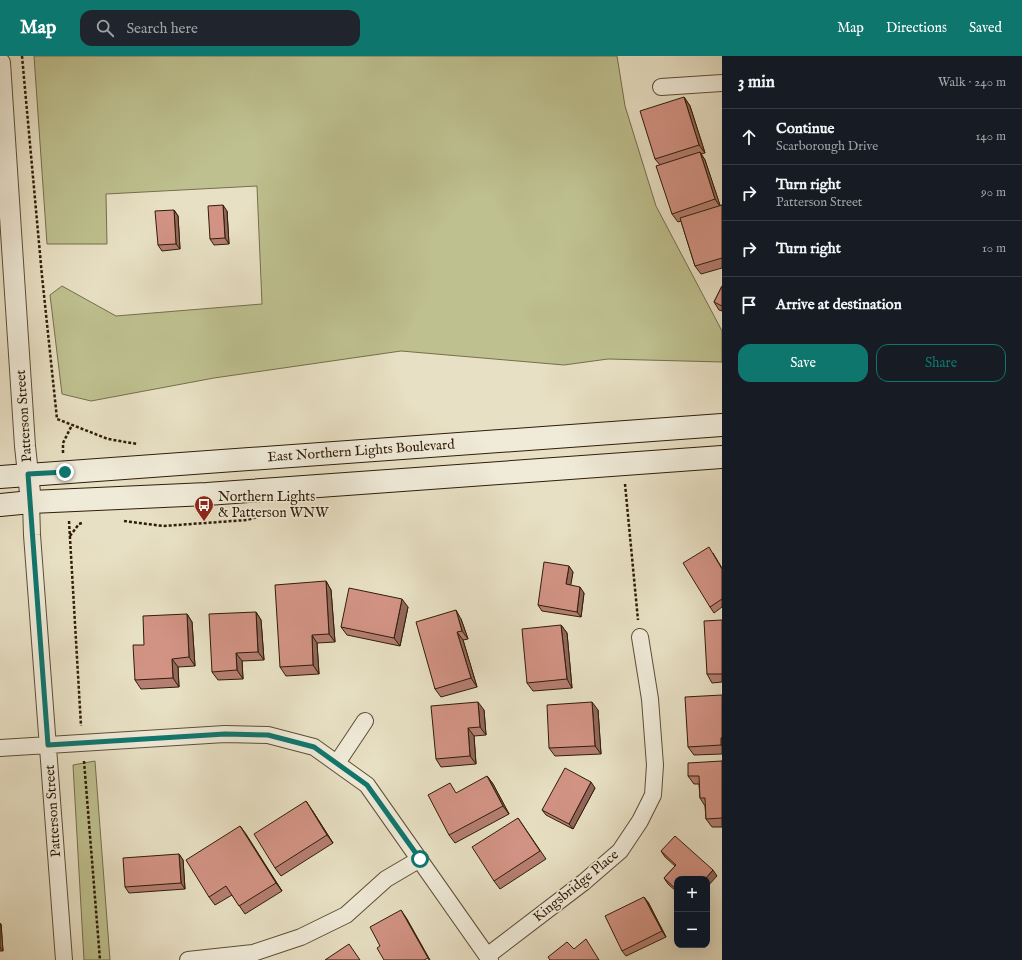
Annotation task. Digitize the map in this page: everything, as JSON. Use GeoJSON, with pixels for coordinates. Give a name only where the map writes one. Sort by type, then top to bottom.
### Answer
{"type":"FeatureCollection","features":[{"type":"Feature","properties":{"kind":"main road","name":"East Northern Lights Boulevard"},"geometry":{"type":"LineString","coordinates":[[0,477],[722,425]]}},
{"type":"Feature","properties":{"kind":"main road"},"geometry":{"type":"LineString","coordinates":[[0,505],[31,502],[207,494],[722,457]]}},
{"type":"Feature","properties":{"kind":"street","name":"Patterson Street"},"geometry":{"type":"LineString","coordinates":[[0,63],[31,502],[32,535],[64,960]]}},
{"type":"Feature","properties":{"kind":"street"},"geometry":{"type":"LineString","coordinates":[[661,87],[722,83]]}},
{"type":"Feature","properties":{"kind":"street","name":"Kingsbridge Place"},"geometry":{"type":"LineString","coordinates":[[489,958],[584,882],[620,851],[640,821],[653,795],[655,765],[650,699],[640,637]]}},
{"type":"Feature","properties":{"kind":"street"},"geometry":{"type":"LineString","coordinates":[[336,763],[365,721]]}},
{"type":"Feature","properties":{"kind":"street"},"geometry":{"type":"LineString","coordinates":[[0,748],[225,734],[268,735],[314,747],[367,785],[489,958]]}},
{"type":"Feature","properties":{"kind":"street"},"geometry":{"type":"LineString","coordinates":[[188,960],[253,953],[301,937],[346,915],[386,879],[420,859]]}},
{"type":"Feature","properties":{"kind":"path"},"geometry":{"type":"LineString","coordinates":[[22,56],[57,419],[72,425],[63,444]]}},
{"type":"Feature","properties":{"kind":"path"},"geometry":{"type":"LineString","coordinates":[[625,482],[640,637]]}},
{"type":"Feature","properties":{"kind":"path"},"geometry":{"type":"LineString","coordinates":[[70,536],[71,553]]}},
{"type":"Feature","properties":{"kind":"green space"},"geometry":{"type":"Polygon","coordinates":[[[34,56],[617,56],[625,106],[656,206],[722,331],[722,362],[608,359],[564,365],[401,351],[214,378],[91,401],[62,394],[50,295],[62,286],[116,316],[262,304],[257,186],[106,194],[107,244],[47,244],[34,56]]]}},
{"type":"Feature","properties":{"kind":"green space"},"geometry":{"type":"Polygon","coordinates":[[[95,761],[110,960],[84,960],[73,765],[95,761]]]}},
{"type":"Feature","properties":{"kind":"building"},"geometry":{"type":"Polygon","coordinates":[[[684,97],[699,145],[655,159],[640,111],[684,97]]]}},
{"type":"Feature","properties":{"kind":"building"},"geometry":{"type":"Polygon","coordinates":[[[700,152],[715,199],[672,214],[656,166],[700,152]]]}},
{"type":"Feature","properties":{"kind":"building"},"geometry":{"type":"Polygon","coordinates":[[[223,205],[225,238],[210,239],[208,206],[223,205]]]}},
{"type":"Feature","properties":{"kind":"building"},"geometry":{"type":"Polygon","coordinates":[[[722,205],[722,258],[695,266],[680,218],[722,205]]]}},
{"type":"Feature","properties":{"kind":"building"},"geometry":{"type":"Polygon","coordinates":[[[174,210],[176,244],[158,245],[155,211],[174,210]]]}},
{"type":"Feature","properties":{"kind":"building"},"geometry":{"type":"Polygon","coordinates":[[[722,286],[722,306],[714,302],[722,286]]]}},
{"type":"Feature","properties":{"kind":"building"},"geometry":{"type":"Polygon","coordinates":[[[709,547],[722,569],[722,599],[710,607],[683,563],[709,547]]]}},
{"type":"Feature","properties":{"kind":"building"},"geometry":{"type":"Polygon","coordinates":[[[544,562],[569,566],[566,584],[580,587],[577,612],[538,605],[544,562]]]}},
{"type":"Feature","properties":{"kind":"building"},"geometry":{"type":"Polygon","coordinates":[[[326,581],[329,634],[312,635],[313,665],[280,667],[275,585],[326,581]]]}},
{"type":"Feature","properties":{"kind":"building"},"geometry":{"type":"Polygon","coordinates":[[[349,588],[402,599],[394,638],[341,627],[349,588]]]}},
{"type":"Feature","properties":{"kind":"building"},"geometry":{"type":"Polygon","coordinates":[[[456,610],[462,631],[457,632],[471,678],[435,689],[416,622],[456,610]]]}},
{"type":"Feature","properties":{"kind":"building"},"geometry":{"type":"Polygon","coordinates":[[[256,612],[258,652],[236,653],[237,670],[212,672],[209,614],[256,612]]]}},
{"type":"Feature","properties":{"kind":"building"},"geometry":{"type":"Polygon","coordinates":[[[187,614],[189,657],[172,659],[173,678],[135,680],[133,645],[144,645],[143,616],[187,614]]]}},
{"type":"Feature","properties":{"kind":"building"},"geometry":{"type":"Polygon","coordinates":[[[722,620],[722,674],[707,674],[704,621],[722,620]]]}},
{"type":"Feature","properties":{"kind":"building"},"geometry":{"type":"Polygon","coordinates":[[[561,625],[567,679],[527,683],[522,629],[561,625]]]}},
{"type":"Feature","properties":{"kind":"building"},"geometry":{"type":"Polygon","coordinates":[[[722,695],[721,745],[688,747],[685,697],[722,695]]]}},
{"type":"Feature","properties":{"kind":"building"},"geometry":{"type":"Polygon","coordinates":[[[478,702],[480,727],[468,728],[470,756],[436,759],[431,706],[478,702]]]}},
{"type":"Feature","properties":{"kind":"building"},"geometry":{"type":"Polygon","coordinates":[[[592,702],[595,746],[549,748],[547,705],[592,702]]]}},
{"type":"Feature","properties":{"kind":"building"},"geometry":{"type":"Polygon","coordinates":[[[722,761],[722,818],[706,819],[705,798],[700,798],[699,776],[688,776],[688,763],[722,761]]]}},
{"type":"Feature","properties":{"kind":"building"},"geometry":{"type":"Polygon","coordinates":[[[565,768],[591,782],[569,824],[542,810],[565,768]]]}},
{"type":"Feature","properties":{"kind":"building"},"geometry":{"type":"Polygon","coordinates":[[[487,776],[503,806],[449,835],[428,795],[450,783],[456,793],[487,776]]]}},
{"type":"Feature","properties":{"kind":"building"},"geometry":{"type":"Polygon","coordinates":[[[306,801],[327,835],[275,868],[254,834],[306,801]]]}},
{"type":"Feature","properties":{"kind":"building"},"geometry":{"type":"Polygon","coordinates":[[[518,818],[540,851],[494,881],[472,847],[518,818]]]}},
{"type":"Feature","properties":{"kind":"building"},"geometry":{"type":"Polygon","coordinates":[[[240,826],[276,883],[239,906],[226,886],[209,897],[186,860],[240,826]]]}},
{"type":"Feature","properties":{"kind":"building"},"geometry":{"type":"Polygon","coordinates":[[[675,836],[713,870],[708,876],[674,876],[674,887],[664,878],[676,865],[661,851],[675,836]]]}},
{"type":"Feature","properties":{"kind":"building"},"geometry":{"type":"Polygon","coordinates":[[[179,854],[181,883],[125,887],[123,858],[179,854]]]}},
{"type":"Feature","properties":{"kind":"building"},"geometry":{"type":"Polygon","coordinates":[[[644,897],[662,931],[622,951],[605,916],[644,897]]]}},
{"type":"Feature","properties":{"kind":"building"},"geometry":{"type":"Polygon","coordinates":[[[401,910],[428,958],[424,960],[384,960],[377,948],[380,946],[370,927],[401,910]]]}},
{"type":"Feature","properties":{"kind":"building"},"geometry":{"type":"Polygon","coordinates":[[[586,939],[599,960],[550,960],[548,957],[567,942],[574,949],[586,939]]]}},
{"type":"Feature","properties":{"kind":"building"},"geometry":{"type":"Polygon","coordinates":[[[349,944],[360,960],[325,960],[349,944]]]}},
{"type":"Feature","properties":{"kind":"place","name":"Northern Lights & Patterson WNW"},"geometry":{"type":"Point","coordinates":[204,522]}},
{"type":"Feature","properties":{"kind":"route"},"geometry":{"type":"LineString","coordinates":[[65,472],[28,474],[48,745],[225,734],[268,735],[314,747],[367,785],[420,859]]}}]}
